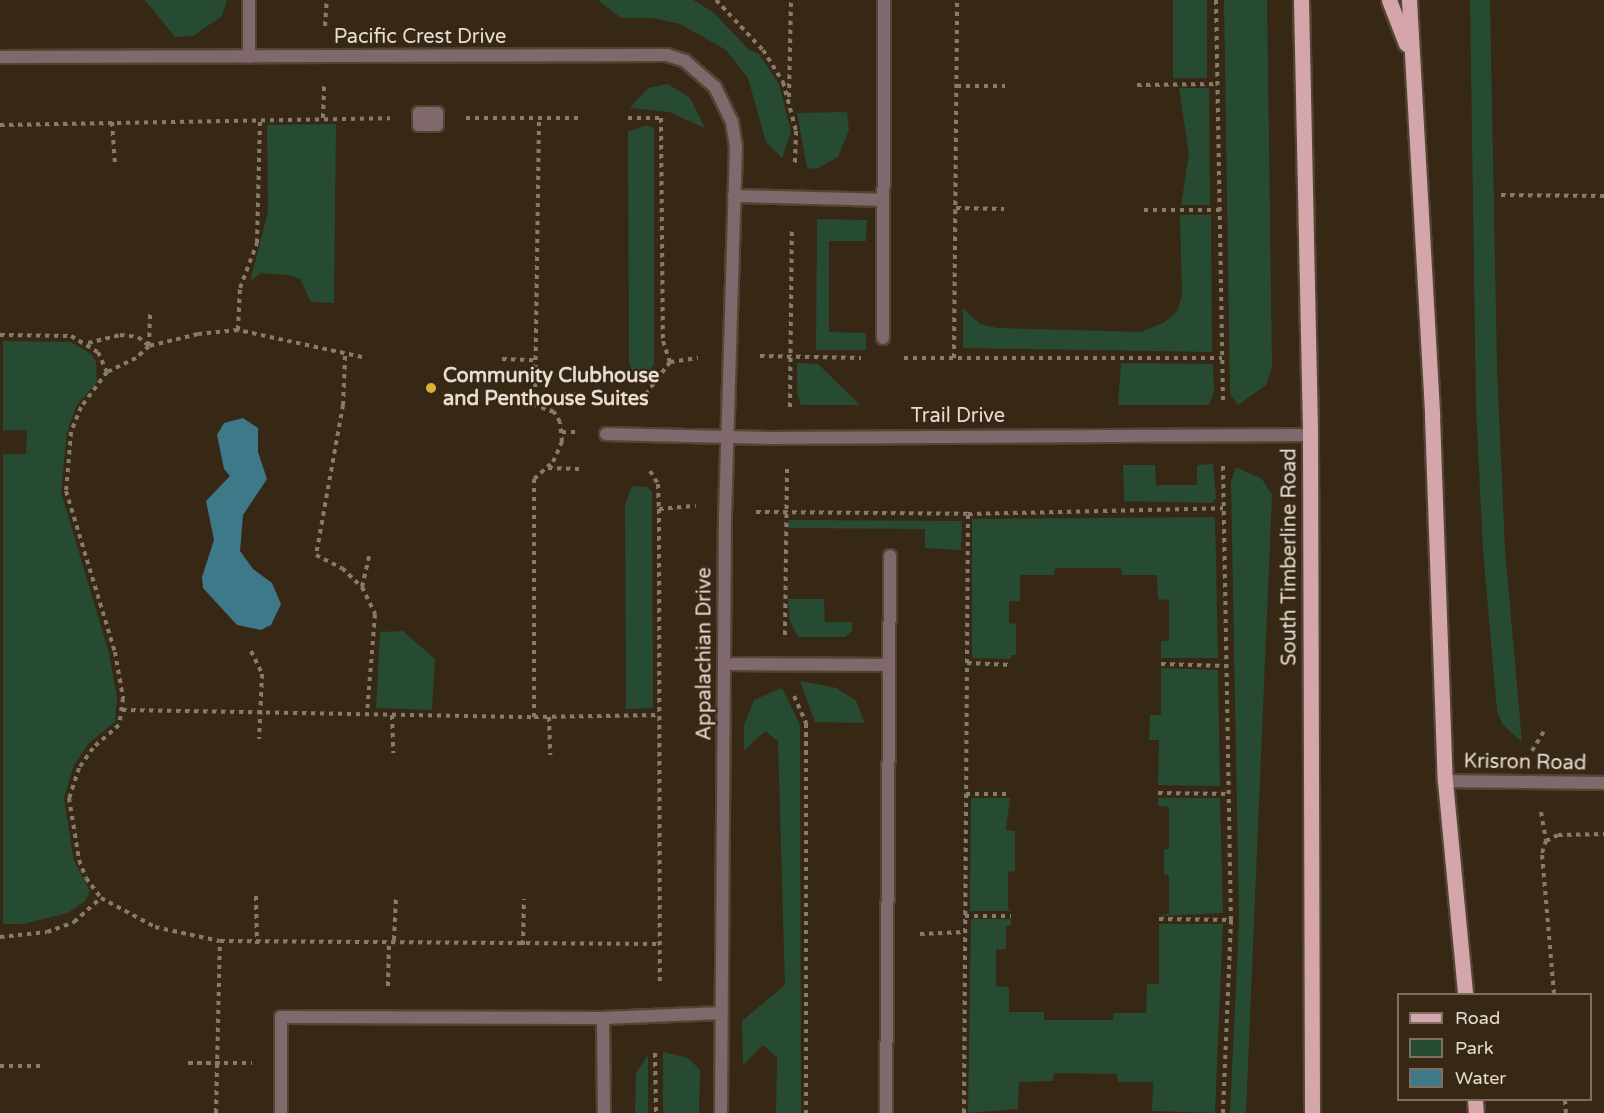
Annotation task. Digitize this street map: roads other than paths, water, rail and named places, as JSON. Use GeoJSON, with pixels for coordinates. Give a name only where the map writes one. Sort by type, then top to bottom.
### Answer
{"type":"FeatureCollection","features":[{"type":"Feature","properties":{"kind":"main road","name":"South Timberline Road"},"geometry":{"type":"LineString","coordinates":[[1301,0],[1310,435],[1312,1113]]}},
{"type":"Feature","properties":{"kind":"main road"},"geometry":{"type":"LineString","coordinates":[[1389,0],[1409,52]]}},
{"type":"Feature","properties":{"kind":"main road"},"geometry":{"type":"LineString","coordinates":[[1409,0],[1409,52],[1432,416],[1444,781],[1465,993]]}},
{"type":"Feature","properties":{"kind":"street"},"geometry":{"type":"LineString","coordinates":[[249,0],[249,57]]}},
{"type":"Feature","properties":{"kind":"street"},"geometry":{"type":"LineString","coordinates":[[883,338],[884,0]]}},
{"type":"Feature","properties":{"kind":"street","name":"Pacific Crest Drive"},"geometry":{"type":"LineString","coordinates":[[0,57],[667,55],[702,72],[725,102],[736,146],[734,196]]}},
{"type":"Feature","properties":{"kind":"street"},"geometry":{"type":"LineString","coordinates":[[734,196],[883,200]]}},
{"type":"Feature","properties":{"kind":"street","name":"Appalachian Drive"},"geometry":{"type":"LineString","coordinates":[[722,1113],[724,664],[727,437],[734,196]]}},
{"type":"Feature","properties":{"kind":"street","name":"Trail Drive"},"geometry":{"type":"LineString","coordinates":[[606,434],[727,437],[1310,435]]}},
{"type":"Feature","properties":{"kind":"street"},"geometry":{"type":"LineString","coordinates":[[886,1113],[890,556]]}},
{"type":"Feature","properties":{"kind":"street"},"geometry":{"type":"LineString","coordinates":[[724,664],[889,664]]}},
{"type":"Feature","properties":{"kind":"street","name":"Krisron Road"},"geometry":{"type":"LineString","coordinates":[[1444,781],[1604,783]]}},
{"type":"Feature","properties":{"kind":"street"},"geometry":{"type":"LineString","coordinates":[[281,1113],[281,1017],[603,1018],[722,1013]]}},
{"type":"Feature","properties":{"kind":"street"},"geometry":{"type":"LineString","coordinates":[[603,1018],[604,1113]]}},
{"type":"Feature","properties":{"kind":"water"},"geometry":{"type":"Polygon","coordinates":[[[243,418],[258,428],[258,452],[267,479],[243,515],[240,551],[253,569],[272,583],[281,604],[271,625],[261,630],[237,625],[203,588],[202,577],[214,540],[206,501],[230,476],[224,469],[217,435],[224,423],[243,418]]]}},
{"type":"Feature","properties":{"kind":"place","name":"Community Clubhouse and Penthouse Suites"},"geometry":{"type":"Point","coordinates":[431,388]}}]}
